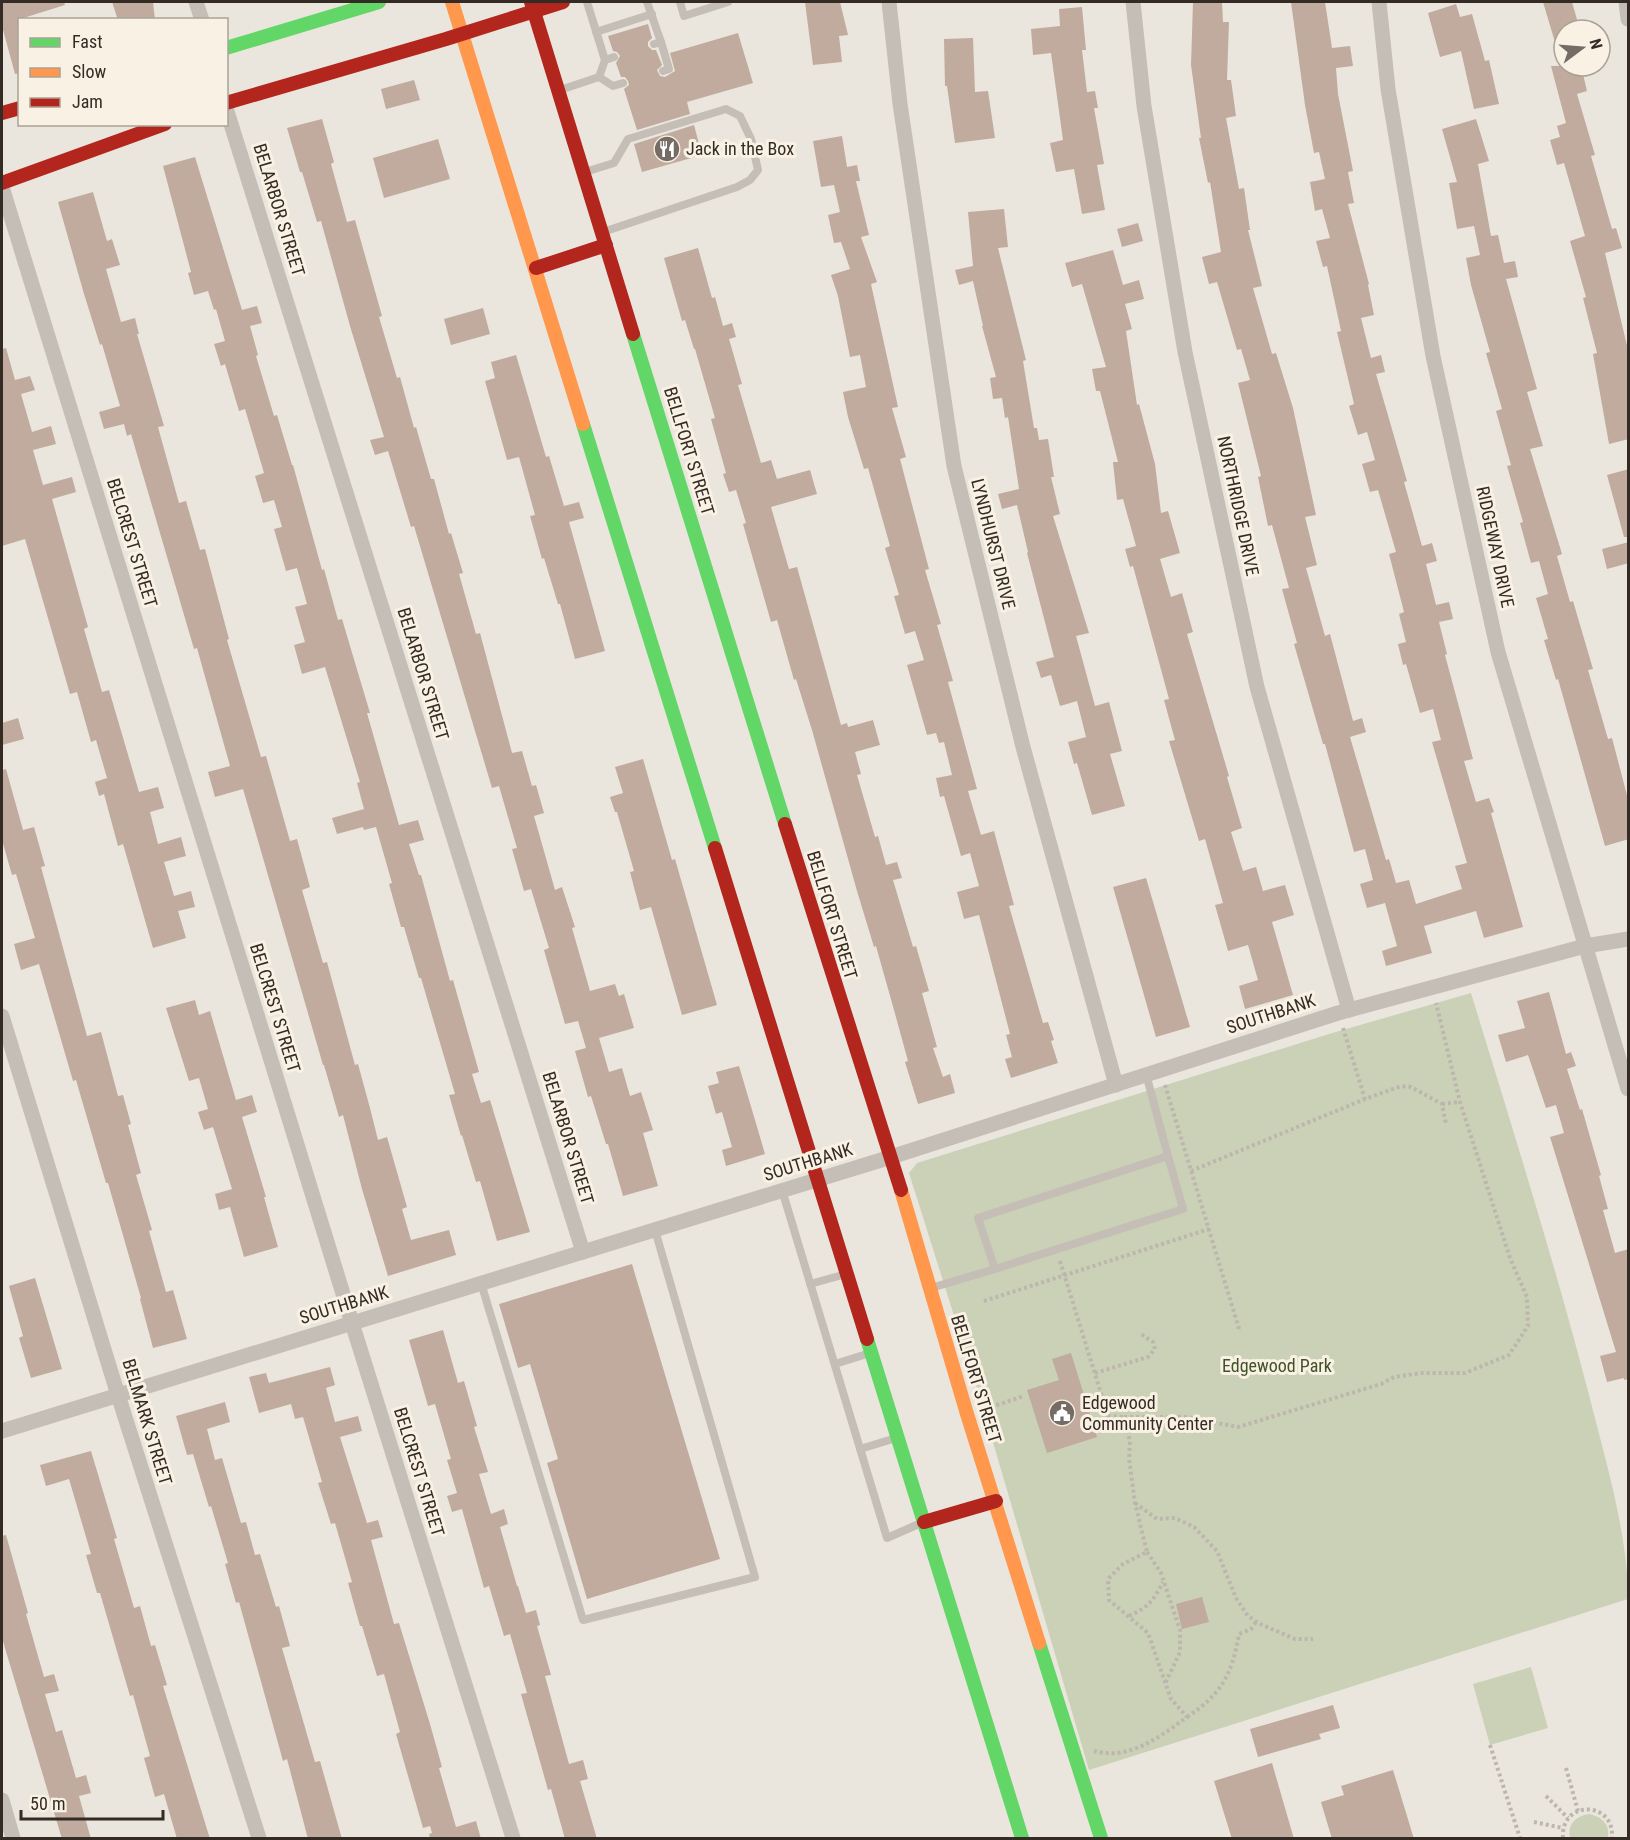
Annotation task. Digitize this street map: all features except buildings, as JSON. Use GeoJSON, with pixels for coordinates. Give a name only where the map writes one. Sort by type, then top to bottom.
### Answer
{"type":"FeatureCollection","features":[{"type":"Feature","properties":{"kind":"main road"},"geometry":{"type":"LineString","coordinates":[[228,47],[337,11],[379,2]]}},
{"type":"Feature","properties":{"kind":"main road"},"geometry":{"type":"LineString","coordinates":[[452,2],[1022,1839]]}},
{"type":"Feature","properties":{"kind":"main road"},"geometry":{"type":"LineString","coordinates":[[228,101],[463,34],[532,6],[562,2]]}},
{"type":"Feature","properties":{"kind":"main road","name":"BELLFORT STREET"},"geometry":{"type":"LineString","coordinates":[[532,6],[815,920],[891,1157],[967,1414],[1101,1839]]}},
{"type":"Feature","properties":{"kind":"main road"},"geometry":{"type":"LineString","coordinates":[[2,113],[18,109]]}},
{"type":"Feature","properties":{"kind":"main road"},"geometry":{"type":"LineString","coordinates":[[2,185],[160,126]]}},
{"type":"Feature","properties":{"kind":"main road"},"geometry":{"type":"LineString","coordinates":[[536,268],[604,239]]}},
{"type":"Feature","properties":{"kind":"main road"},"geometry":{"type":"LineString","coordinates":[[924,1522],[996,1501]]}},
{"type":"Feature","properties":{"kind":"street"},"geometry":{"type":"LineString","coordinates":[[196,2],[201,18]]}},
{"type":"Feature","properties":{"kind":"street","name":"LYNDHURST DRIVE"},"geometry":{"type":"LineString","coordinates":[[889,2],[900,104],[954,466],[1023,747],[1116,1085]]}},
{"type":"Feature","properties":{"kind":"street","name":"NORTHRIDGE DRIVE"},"geometry":{"type":"LineString","coordinates":[[1133,2],[1144,106],[1185,352],[1254,676],[1344,1011]]}},
{"type":"Feature","properties":{"kind":"street","name":"RIDGEWAY DRIVE"},"geometry":{"type":"LineString","coordinates":[[1379,2],[1388,89],[1436,368],[1498,652],[1629,1089]]}},
{"type":"Feature","properties":{"kind":"street"},"geometry":{"type":"LineString","coordinates":[[1626,2],[1629,19]]}},
{"type":"Feature","properties":{"kind":"street","name":"BELARBOR STREET"},"geometry":{"type":"LineString","coordinates":[[228,114],[583,1252]]}},
{"type":"Feature","properties":{"kind":"street","name":"BELCREST STREET"},"geometry":{"type":"LineString","coordinates":[[2,185],[513,1839]]}},
{"type":"Feature","properties":{"kind":"street","name":"SOUTHBANK"},"geometry":{"type":"LineString","coordinates":[[2,1431],[891,1157],[1344,1011],[1585,946],[1629,939]]}},
{"type":"Feature","properties":{"kind":"street","name":"BELMARK STREET"},"geometry":{"type":"LineString","coordinates":[[2,1016],[118,1395],[259,1839]]}},
{"type":"Feature","properties":{"kind":"street"},"geometry":{"type":"LineString","coordinates":[[2,1800],[13,1839]]}},
{"type":"Feature","properties":{"kind":"lane"},"geometry":{"type":"LineString","coordinates":[[586,2],[605,60],[599,77]]}},
{"type":"Feature","properties":{"kind":"lane"},"geometry":{"type":"LineString","coordinates":[[648,2],[658,43],[669,69],[663,71]]}},
{"type":"Feature","properties":{"kind":"lane"},"geometry":{"type":"LineString","coordinates":[[680,2],[684,15],[728,2]]}},
{"type":"Feature","properties":{"kind":"lane"},"geometry":{"type":"LineString","coordinates":[[596,32],[652,14]]}},
{"type":"Feature","properties":{"kind":"lane"},"geometry":{"type":"LineString","coordinates":[[605,60],[614,57]]}},
{"type":"Feature","properties":{"kind":"lane"},"geometry":{"type":"LineString","coordinates":[[559,90],[599,77]]}},
{"type":"Feature","properties":{"kind":"lane"},"geometry":{"type":"LineString","coordinates":[[599,77],[613,86],[623,83]]}},
{"type":"Feature","properties":{"kind":"lane"},"geometry":{"type":"LineString","coordinates":[[584,172],[614,163],[628,139],[726,109],[740,116],[751,140],[758,170],[750,180],[604,239]]}},
{"type":"Feature","properties":{"kind":"lane"},"geometry":{"type":"LineString","coordinates":[[930,1289],[1183,1209],[1168,1156],[1154,1072]]}},
{"type":"Feature","properties":{"kind":"lane"},"geometry":{"type":"LineString","coordinates":[[995,1269],[978,1218],[1168,1156]]}},
{"type":"Feature","properties":{"kind":"lane"},"geometry":{"type":"LineString","coordinates":[[782,1190],[887,1538],[924,1522]]}},
{"type":"Feature","properties":{"kind":"lane"},"geometry":{"type":"LineString","coordinates":[[481,1283],[584,1620],[755,1577],[655,1230]]}},
{"type":"Feature","properties":{"kind":"lane"},"geometry":{"type":"LineString","coordinates":[[810,1284],[847,1274]]}},
{"type":"Feature","properties":{"kind":"lane"},"geometry":{"type":"LineString","coordinates":[[835,1364],[871,1352]]}},
{"type":"Feature","properties":{"kind":"lane"},"geometry":{"type":"LineString","coordinates":[[860,1449],[897,1437]]}},
{"type":"Feature","properties":{"kind":"path"},"geometry":{"type":"LineString","coordinates":[[1056,1248],[1108,1416],[1187,1417],[1238,1427],[1381,1384],[1394,1377],[1421,1373],[1465,1373],[1509,1355],[1528,1326],[1527,1297],[1510,1258],[1460,1102],[1432,988]]}},
{"type":"Feature","properties":{"kind":"path"},"geometry":{"type":"LineString","coordinates":[[1344,1011],[1365,1099]]}},
{"type":"Feature","properties":{"kind":"path"},"geometry":{"type":"LineString","coordinates":[[1154,1072],[1191,1171],[1240,1332]]}},
{"type":"Feature","properties":{"kind":"path"},"geometry":{"type":"LineString","coordinates":[[1191,1171],[1401,1086],[1411,1087],[1442,1104],[1460,1102]]}},
{"type":"Feature","properties":{"kind":"path"},"geometry":{"type":"LineString","coordinates":[[1442,1104],[1446,1124]]}},
{"type":"Feature","properties":{"kind":"path"},"geometry":{"type":"LineString","coordinates":[[984,1301],[1209,1229]]}},
{"type":"Feature","properties":{"kind":"path"},"geometry":{"type":"LineString","coordinates":[[1095,1374],[1148,1357],[1155,1349],[1153,1342],[1140,1334]]}},
{"type":"Feature","properties":{"kind":"path"},"geometry":{"type":"LineString","coordinates":[[967,1414],[1024,1396]]}},
{"type":"Feature","properties":{"kind":"path"},"geometry":{"type":"LineString","coordinates":[[1124,1417],[1130,1441],[1129,1459],[1135,1503],[1147,1552],[1161,1573],[1180,1630],[1180,1652],[1164,1685]]}},
{"type":"Feature","properties":{"kind":"path"},"geometry":{"type":"LineString","coordinates":[[1135,1503],[1157,1519],[1175,1518],[1194,1527],[1217,1551],[1236,1598],[1248,1616],[1256,1622],[1296,1639],[1313,1639]]}},
{"type":"Feature","properties":{"kind":"path"},"geometry":{"type":"LineString","coordinates":[[1147,1552],[1123,1564],[1108,1579],[1109,1600],[1148,1633],[1164,1685],[1171,1699],[1187,1717]]}},
{"type":"Feature","properties":{"kind":"path"},"geometry":{"type":"LineString","coordinates":[[1129,1616],[1142,1610],[1153,1601],[1164,1581]]}},
{"type":"Feature","properties":{"kind":"path"},"geometry":{"type":"LineString","coordinates":[[1090,1749],[1106,1753],[1135,1748],[1153,1741],[1198,1709],[1222,1686],[1234,1659],[1239,1634],[1251,1629],[1256,1622]]}},
{"type":"Feature","properties":{"kind":"path"},"geometry":{"type":"LineString","coordinates":[[1490,1745],[1520,1839]]}},
{"type":"Feature","properties":{"kind":"path"},"geometry":{"type":"LineString","coordinates":[[1566,1768],[1578,1811]]}},
{"type":"Feature","properties":{"kind":"path"},"geometry":{"type":"LineString","coordinates":[[1546,1796],[1568,1818]]}},
{"type":"Feature","properties":{"kind":"path"},"geometry":{"type":"LineString","coordinates":[[1563,1839],[1563,1828],[1568,1818],[1578,1811],[1587,1809],[1596,1811],[1610,1823],[1612,1839]]}},
{"type":"Feature","properties":{"kind":"path"},"geometry":{"type":"LineString","coordinates":[[1534,1822],[1563,1828]]}},
{"type":"Feature","properties":{"kind":"green space","name":"Edgewood Park"},"geometry":{"type":"Polygon","coordinates":[[[1471,993],[1576,1344],[1620,1522],[1628,1599],[1089,1770],[980,1398],[909,1173],[917,1163],[1329,1034],[1471,993]]]}},
{"type":"Feature","properties":{"kind":"green space"},"geometry":{"type":"Polygon","coordinates":[[[1531,1667],[1548,1728],[1490,1745],[1473,1684],[1531,1667]]]}},
{"type":"Feature","properties":{"kind":"green space"},"geometry":{"type":"Polygon","coordinates":[[[1589,1814],[1604,1822],[1608,1829],[1608,1838],[1570,1838],[1571,1825],[1580,1817],[1589,1814]]]}},
{"type":"Feature","properties":{"kind":"traffic: fast"},"geometry":{"type":"LineString","coordinates":[[228,47],[379,2]]}},
{"type":"Feature","properties":{"kind":"traffic: fast"},"geometry":{"type":"LineString","coordinates":[[633,334],[785,824]]}},
{"type":"Feature","properties":{"kind":"traffic: fast"},"geometry":{"type":"LineString","coordinates":[[583,424],[715,848]]}},
{"type":"Feature","properties":{"kind":"traffic: fast"},"geometry":{"type":"LineString","coordinates":[[867,1339],[1022,1838]]}},
{"type":"Feature","properties":{"kind":"traffic: fast"},"geometry":{"type":"LineString","coordinates":[[1039,1643],[1101,1838]]}},
{"type":"Feature","properties":{"kind":"traffic: slow"},"geometry":{"type":"LineString","coordinates":[[452,2],[583,424]]}},
{"type":"Feature","properties":{"kind":"traffic: slow"},"geometry":{"type":"LineString","coordinates":[[901,1190],[967,1414],[1039,1643]]}},
{"type":"Feature","properties":{"kind":"traffic: jam"},"geometry":{"type":"LineString","coordinates":[[531,2],[633,334]]}},
{"type":"Feature","properties":{"kind":"traffic: jam"},"geometry":{"type":"LineString","coordinates":[[228,102],[446,39],[563,2]]}},
{"type":"Feature","properties":{"kind":"traffic: jam"},"geometry":{"type":"LineString","coordinates":[[2,113],[18,109]]}},
{"type":"Feature","properties":{"kind":"traffic: jam"},"geometry":{"type":"LineString","coordinates":[[2,183],[159,126]]}},
{"type":"Feature","properties":{"kind":"traffic: jam"},"geometry":{"type":"LineString","coordinates":[[536,268],[606,245]]}},
{"type":"Feature","properties":{"kind":"traffic: jam"},"geometry":{"type":"LineString","coordinates":[[785,824],[901,1190]]}},
{"type":"Feature","properties":{"kind":"traffic: jam"},"geometry":{"type":"LineString","coordinates":[[715,848],[867,1339]]}},
{"type":"Feature","properties":{"kind":"traffic: jam"},"geometry":{"type":"LineString","coordinates":[[924,1522],[996,1501]]}},
{"type":"Feature","properties":{"kind":"place","name":"Jack in the Box"},"geometry":{"type":"Point","coordinates":[667,149]}},
{"type":"Feature","properties":{"kind":"place","name":"Edgewood Community Center"},"geometry":{"type":"Point","coordinates":[1062,1413]}}]}
